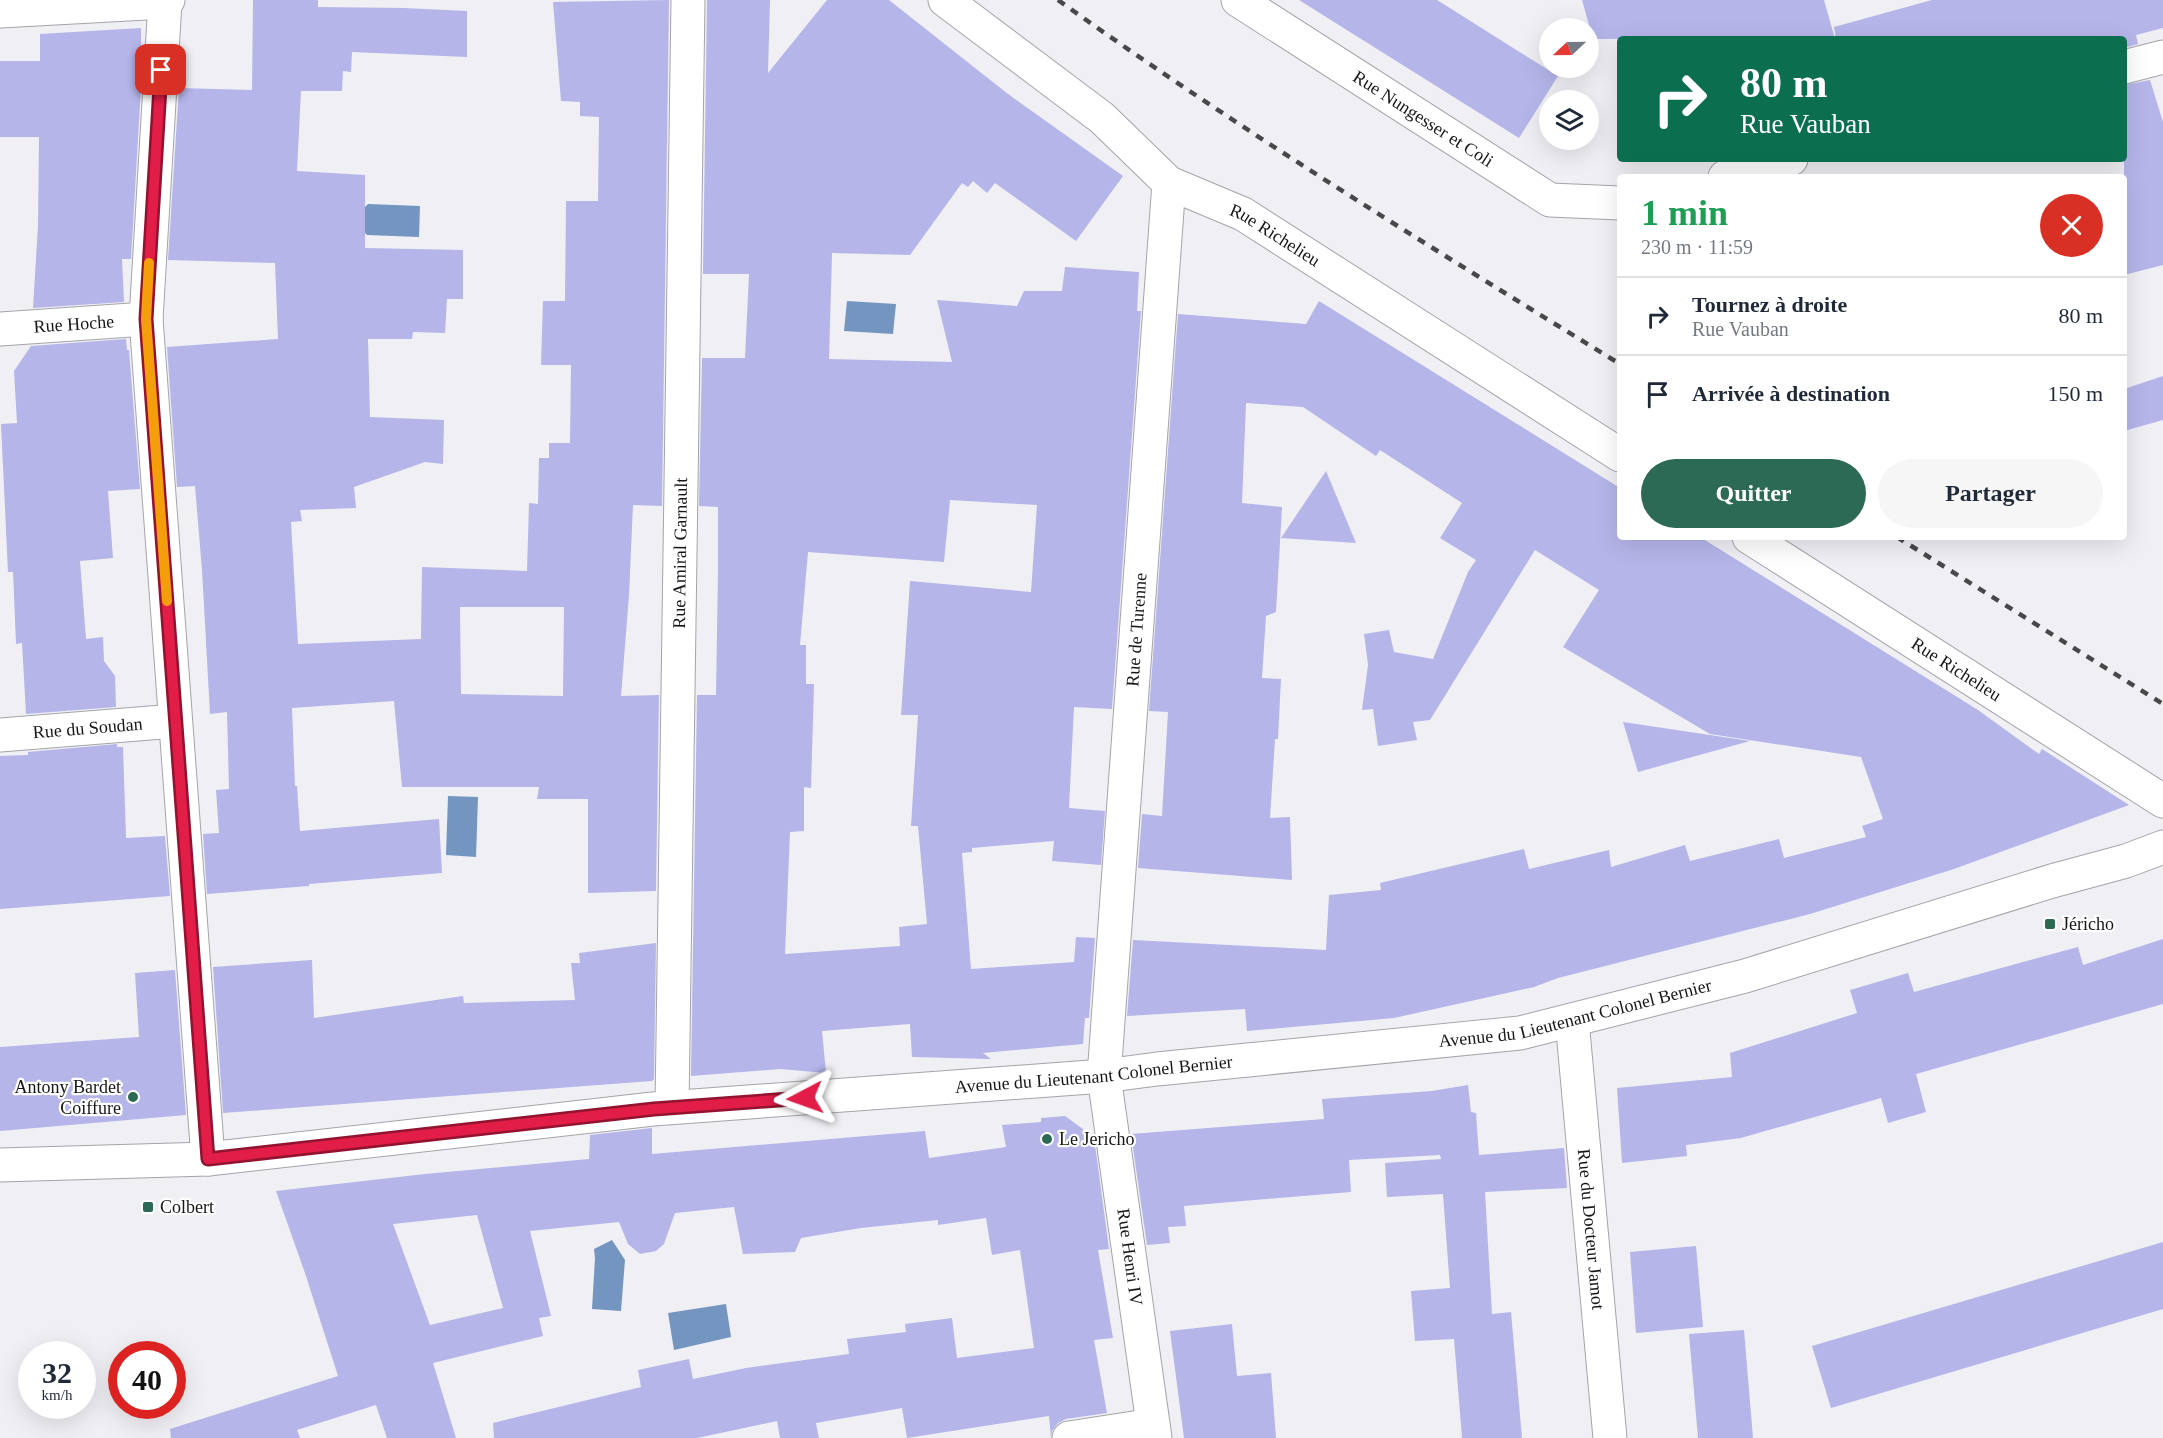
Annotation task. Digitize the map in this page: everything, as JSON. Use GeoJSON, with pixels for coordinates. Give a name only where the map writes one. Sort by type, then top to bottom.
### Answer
{"type":"FeatureCollection","features":[{"type":"Feature","properties":{"kind":"street","name":"Rue Amiral Garnault"},"geometry":{"type":"LineString","coordinates":[[672,1107],[688,0]]}},
{"type":"Feature","properties":{"kind":"street","name":"Rue Richelieu"},"geometry":{"type":"LineString","coordinates":[[945,0],[1102,118],[1169,183],[1243,214],[1617,453]]}},
{"type":"Feature","properties":{"kind":"street","name":"Rue Nungesser et Coli"},"geometry":{"type":"LineString","coordinates":[[1238,0],[1550,200],[1617,203]]}},
{"type":"Feature","properties":{"kind":"street"},"geometry":{"type":"LineString","coordinates":[[0,11],[166,1],[146,319],[208,1159]]}},
{"type":"Feature","properties":{"kind":"street"},"geometry":{"type":"LineString","coordinates":[[2127,67],[2163,57]]}},
{"type":"Feature","properties":{"kind":"street"},"geometry":{"type":"LineString","coordinates":[[1736,174],[1780,162]]}},
{"type":"Feature","properties":{"kind":"street","name":"Rue de Turenne"},"geometry":{"type":"LineString","coordinates":[[1104,1076],[1169,183]]}},
{"type":"Feature","properties":{"kind":"street","name":"Rue Hoche"},"geometry":{"type":"LineString","coordinates":[[0,329],[146,319]]}},
{"type":"Feature","properties":{"kind":"street","name":"Rue Richelieu"},"geometry":{"type":"LineString","coordinates":[[1754,540],[2163,801]]}},
{"type":"Feature","properties":{"kind":"street","name":"Rue du Soudan"},"geometry":{"type":"LineString","coordinates":[[0,735],[175,721]]}},
{"type":"Feature","properties":{"kind":"street","name":"Avenue du Lieutenant Colonel Bernier"},"geometry":{"type":"LineString","coordinates":[[0,1165],[208,1159],[672,1107],[1104,1076],[1520,1033],[1745,976],[2052,881],[2126,861],[2163,847]]}},
{"type":"Feature","properties":{"kind":"street","name":"Rue du Docteur Jamot"},"geometry":{"type":"LineString","coordinates":[[1572,1020],[1610,1438]]}},
{"type":"Feature","properties":{"kind":"street","name":"Rue Henri IV"},"geometry":{"type":"LineString","coordinates":[[1104,1076],[1154,1432]]}},
{"type":"Feature","properties":{"kind":"street"},"geometry":{"type":"LineString","coordinates":[[1069,1438],[1154,1432]]}},
{"type":"Feature","properties":{"kind":"water"},"geometry":{"type":"Polygon","coordinates":[[[368,204],[420,206],[419,237],[367,235],[358,226],[358,214],[368,204]]]}},
{"type":"Feature","properties":{"kind":"water"},"geometry":{"type":"Polygon","coordinates":[[[847,301],[896,304],[893,334],[844,331],[847,301]]]}},
{"type":"Feature","properties":{"kind":"water"},"geometry":{"type":"Polygon","coordinates":[[[448,796],[478,797],[476,857],[446,855],[448,796]]]}},
{"type":"Feature","properties":{"kind":"water"},"geometry":{"type":"Polygon","coordinates":[[[612,1240],[625,1260],[621,1311],[592,1309],[594,1249],[612,1240]]]}},
{"type":"Feature","properties":{"kind":"water"},"geometry":{"type":"Polygon","coordinates":[[[726,1304],[731,1337],[674,1350],[668,1313],[726,1304]]]}},
{"type":"Feature","properties":{"kind":"building"},"geometry":{"type":"Polygon","coordinates":[[[253,0],[318,0],[318,7],[467,11],[467,57],[352,52],[351,72],[343,71],[342,91],[301,91],[297,171],[365,175],[365,248],[463,250],[463,299],[447,299],[445,333],[413,332],[412,339],[368,339],[370,417],[444,420],[443,464],[425,462],[354,487],[356,508],[300,510],[302,521],[291,522],[298,644],[421,639],[422,567],[527,571],[529,503],[538,504],[539,458],[549,458],[549,443],[570,443],[571,365],[541,365],[543,301],[565,301],[566,201],[598,201],[599,117],[580,116],[580,102],[561,101],[553,2],[669,0],[662,506],[633,505],[621,696],[659,695],[656,891],[588,893],[588,799],[537,799],[539,787],[402,787],[394,701],[292,708],[295,786],[297,786],[300,831],[439,819],[442,873],[207,894],[203,834],[219,833],[216,790],[229,789],[227,712],[210,714],[195,486],[177,487],[167,347],[278,339],[275,263],[168,260],[179,88],[252,90],[253,0]],[[460,607],[461,694],[563,696],[564,607],[460,607]]]}},
{"type":"Feature","properties":{"kind":"building"},"geometry":{"type":"Polygon","coordinates":[[[707,0],[770,0],[768,73],[827,0],[889,0],[1008,94],[1123,176],[1076,241],[995,183],[987,193],[973,181],[968,187],[962,183],[910,255],[832,253],[829,359],[952,362],[937,300],[1017,306],[1024,291],[1062,291],[1065,267],[1139,272],[1137,311],[1141,311],[1112,709],[1074,707],[1069,808],[1105,811],[1101,865],[1052,861],[1054,841],[972,848],[972,852],[962,853],[971,969],[1074,962],[1076,937],[1095,938],[1089,1018],[1085,1018],[1083,1044],[983,1053],[991,1059],[912,1057],[910,1024],[822,1031],[826,1073],[780,1069],[691,1076],[697,695],[716,695],[718,570],[718,507],[699,506],[702,358],[745,358],[749,274],[703,274],[707,0]],[[950,500],[944,562],[808,552],[800,645],[806,645],[806,684],[814,684],[811,788],[804,787],[804,831],[790,832],[785,954],[900,946],[899,927],[927,924],[918,826],[911,826],[918,715],[901,715],[910,581],[1031,592],[1037,505],[950,500]]]}},
{"type":"Feature","properties":{"kind":"building"},"geometry":{"type":"Polygon","coordinates":[[[1299,0],[1437,0],[1539,64],[1539,78],[1557,78],[1549,90],[1539,90],[1539,106],[1519,138],[1299,0]]]}},
{"type":"Feature","properties":{"kind":"building"},"geometry":{"type":"Polygon","coordinates":[[[1582,0],[1824,0],[1834,36],[1617,36],[1617,39],[1599,39],[1599,18],[1587,18],[1582,0]]]}},
{"type":"Feature","properties":{"kind":"building"},"geometry":{"type":"Polygon","coordinates":[[[1932,0],[2163,0],[2163,28],[2136,35],[2138,44],[2127,47],[2127,36],[1836,36],[1834,27],[1932,0]]]}},
{"type":"Feature","properties":{"kind":"building"},"geometry":{"type":"Polygon","coordinates":[[[141,28],[141,87],[131,259],[122,259],[124,302],[33,308],[38,226],[39,137],[0,137],[0,61],[40,61],[40,34],[141,28]]]}},
{"type":"Feature","properties":{"kind":"building"},"geometry":{"type":"Polygon","coordinates":[[[2150,80],[2163,122],[2163,265],[2127,274],[2127,174],[2124,174],[2124,162],[2127,162],[2127,84],[2150,80]]]}},
{"type":"Feature","properties":{"kind":"building"},"geometry":{"type":"Polygon","coordinates":[[[1319,301],[1617,486],[1617,540],[1705,540],[1978,710],[2039,754],[2042,749],[2129,805],[1954,869],[1810,914],[1558,978],[1534,987],[1394,1018],[1247,1031],[1245,1009],[1127,1016],[1133,940],[1326,950],[1329,895],[1381,890],[1380,883],[1524,849],[1529,869],[1609,850],[1611,867],[1685,845],[1690,861],[1779,839],[1784,858],[1866,837],[1862,826],[1883,819],[1861,757],[1710,734],[1563,647],[1599,590],[1535,550],[1430,720],[1413,722],[1417,740],[1378,746],[1373,709],[1362,710],[1368,665],[1364,634],[1389,630],[1394,652],[1433,659],[1468,572],[1476,560],[1440,538],[1462,503],[1380,450],[1376,456],[1303,407],[1246,403],[1242,503],[1282,507],[1276,612],[1266,616],[1262,678],[1281,679],[1270,818],[1290,817],[1292,880],[1138,868],[1142,814],[1162,816],[1168,712],[1149,711],[1178,314],[1306,324],[1319,301]]]}},
{"type":"Feature","properties":{"kind":"building"},"geometry":{"type":"Polygon","coordinates":[[[126,339],[127,350],[129,350],[140,489],[108,491],[113,558],[80,561],[86,639],[103,637],[104,661],[115,676],[116,707],[26,714],[22,643],[16,644],[13,572],[8,572],[1,424],[17,423],[14,371],[31,346],[126,339]]]}},
{"type":"Feature","properties":{"kind":"building"},"geometry":{"type":"Polygon","coordinates":[[[2163,376],[2163,420],[2127,430],[2127,388],[2163,376]]]}},
{"type":"Feature","properties":{"kind":"building"},"geometry":{"type":"Polygon","coordinates":[[[1326,471],[1356,543],[1281,538],[1326,471]]]}},
{"type":"Feature","properties":{"kind":"building"},"geometry":{"type":"Polygon","coordinates":[[[1623,722],[1750,741],[1638,772],[1623,722]]]}},
{"type":"Feature","properties":{"kind":"building"},"geometry":{"type":"Polygon","coordinates":[[[117,744],[117,747],[123,747],[126,838],[165,836],[170,896],[0,909],[0,756],[28,755],[28,752],[117,744]]]}},
{"type":"Feature","properties":{"kind":"building"},"geometry":{"type":"Polygon","coordinates":[[[2163,939],[2163,1004],[1916,1074],[1926,1112],[1888,1123],[1881,1098],[1741,1138],[1686,1145],[1687,1156],[1622,1163],[1617,1088],[1732,1077],[1730,1053],[1857,1013],[1850,990],[1908,973],[1914,992],[2078,947],[2083,965],[2163,939]]]}},
{"type":"Feature","properties":{"kind":"building"},"geometry":{"type":"Polygon","coordinates":[[[656,943],[654,1079],[652,1081],[223,1113],[213,967],[312,960],[314,1018],[463,996],[464,1003],[575,1000],[571,963],[580,963],[579,953],[656,943]]]}},
{"type":"Feature","properties":{"kind":"building"},"geometry":{"type":"Polygon","coordinates":[[[175,970],[186,1115],[0,1131],[0,1047],[139,1037],[135,973],[175,970]]]}},
{"type":"Feature","properties":{"kind":"building"},"geometry":{"type":"Polygon","coordinates":[[[1468,1085],[1471,1112],[1476,1113],[1479,1155],[1564,1148],[1567,1188],[1485,1192],[1492,1314],[1511,1312],[1522,1438],[1462,1438],[1454,1339],[1415,1341],[1411,1291],[1450,1288],[1443,1194],[1387,1197],[1385,1163],[1441,1159],[1440,1155],[1349,1160],[1351,1192],[1184,1206],[1186,1226],[1168,1227],[1170,1243],[1147,1245],[1131,1134],[1324,1119],[1322,1099],[1432,1091],[1468,1085]]]}},
{"type":"Feature","properties":{"kind":"building"},"geometry":{"type":"Polygon","coordinates":[[[1065,1116],[1094,1137],[1109,1249],[1098,1250],[1113,1338],[1094,1340],[1107,1413],[1066,1419],[1058,1423],[1052,1431],[1051,1438],[1049,1416],[907,1438],[902,1408],[816,1423],[819,1438],[780,1438],[777,1421],[697,1438],[494,1438],[493,1423],[641,1387],[638,1370],[689,1359],[693,1379],[746,1368],[849,1354],[847,1339],[906,1332],[905,1324],[952,1318],[957,1358],[1034,1348],[1020,1250],[992,1255],[986,1218],[938,1225],[938,1220],[861,1228],[801,1238],[795,1252],[743,1254],[734,1207],[675,1213],[664,1244],[656,1251],[640,1254],[628,1244],[619,1222],[530,1231],[551,1316],[539,1318],[543,1336],[433,1363],[456,1438],[387,1438],[376,1405],[297,1430],[300,1438],[171,1438],[170,1429],[338,1376],[276,1191],[589,1159],[590,1135],[652,1128],[652,1154],[925,1131],[929,1158],[1006,1147],[1002,1125],[1041,1122],[1041,1118],[1065,1116]],[[477,1215],[393,1224],[430,1325],[503,1308],[477,1215]]]}},
{"type":"Feature","properties":{"kind":"building"},"geometry":{"type":"Polygon","coordinates":[[[2163,1242],[2163,1309],[1831,1408],[1812,1346],[2163,1242]]]}},
{"type":"Feature","properties":{"kind":"building"},"geometry":{"type":"Polygon","coordinates":[[[1696,1246],[1703,1327],[1636,1333],[1630,1252],[1696,1246]]]}},
{"type":"Feature","properties":{"kind":"building"},"geometry":{"type":"Polygon","coordinates":[[[1232,1324],[1237,1376],[1271,1373],[1276,1438],[1184,1438],[1170,1331],[1232,1324]]]}},
{"type":"Feature","properties":{"kind":"building"},"geometry":{"type":"Polygon","coordinates":[[[1744,1330],[1753,1438],[1698,1438],[1689,1334],[1744,1330]]]}},
{"type":"Feature","properties":{"kind":"railway"},"geometry":{"type":"LineString","coordinates":[[1058,0],[1266,141],[1407,232],[1617,362]]}},
{"type":"Feature","properties":{"kind":"railway"},"geometry":{"type":"LineString","coordinates":[[1902,540],[2163,704]]}},
{"type":"Feature","properties":{"kind":"slow traffic"},"geometry":{"type":"LineString","coordinates":[[149,263],[146,319],[167,601]]}},
{"type":"Feature","properties":{"kind":"place","name":"Jéricho"},"geometry":{"type":"Point","coordinates":[2050,924]}},
{"type":"Feature","properties":{"kind":"place","name":"Antony Bardet Coiffure"},"geometry":{"type":"Point","coordinates":[133,1097]}},
{"type":"Feature","properties":{"kind":"place","name":"Le Jericho"},"geometry":{"type":"Point","coordinates":[1047,1139]}},
{"type":"Feature","properties":{"kind":"place","name":"Colbert"},"geometry":{"type":"Point","coordinates":[148,1207]}},
{"type":"Feature","properties":{"kind":"route"},"geometry":{"type":"LineString","coordinates":[[161,70],[146,319],[208,1159],[654,1109],[805,1098]]}}]}
